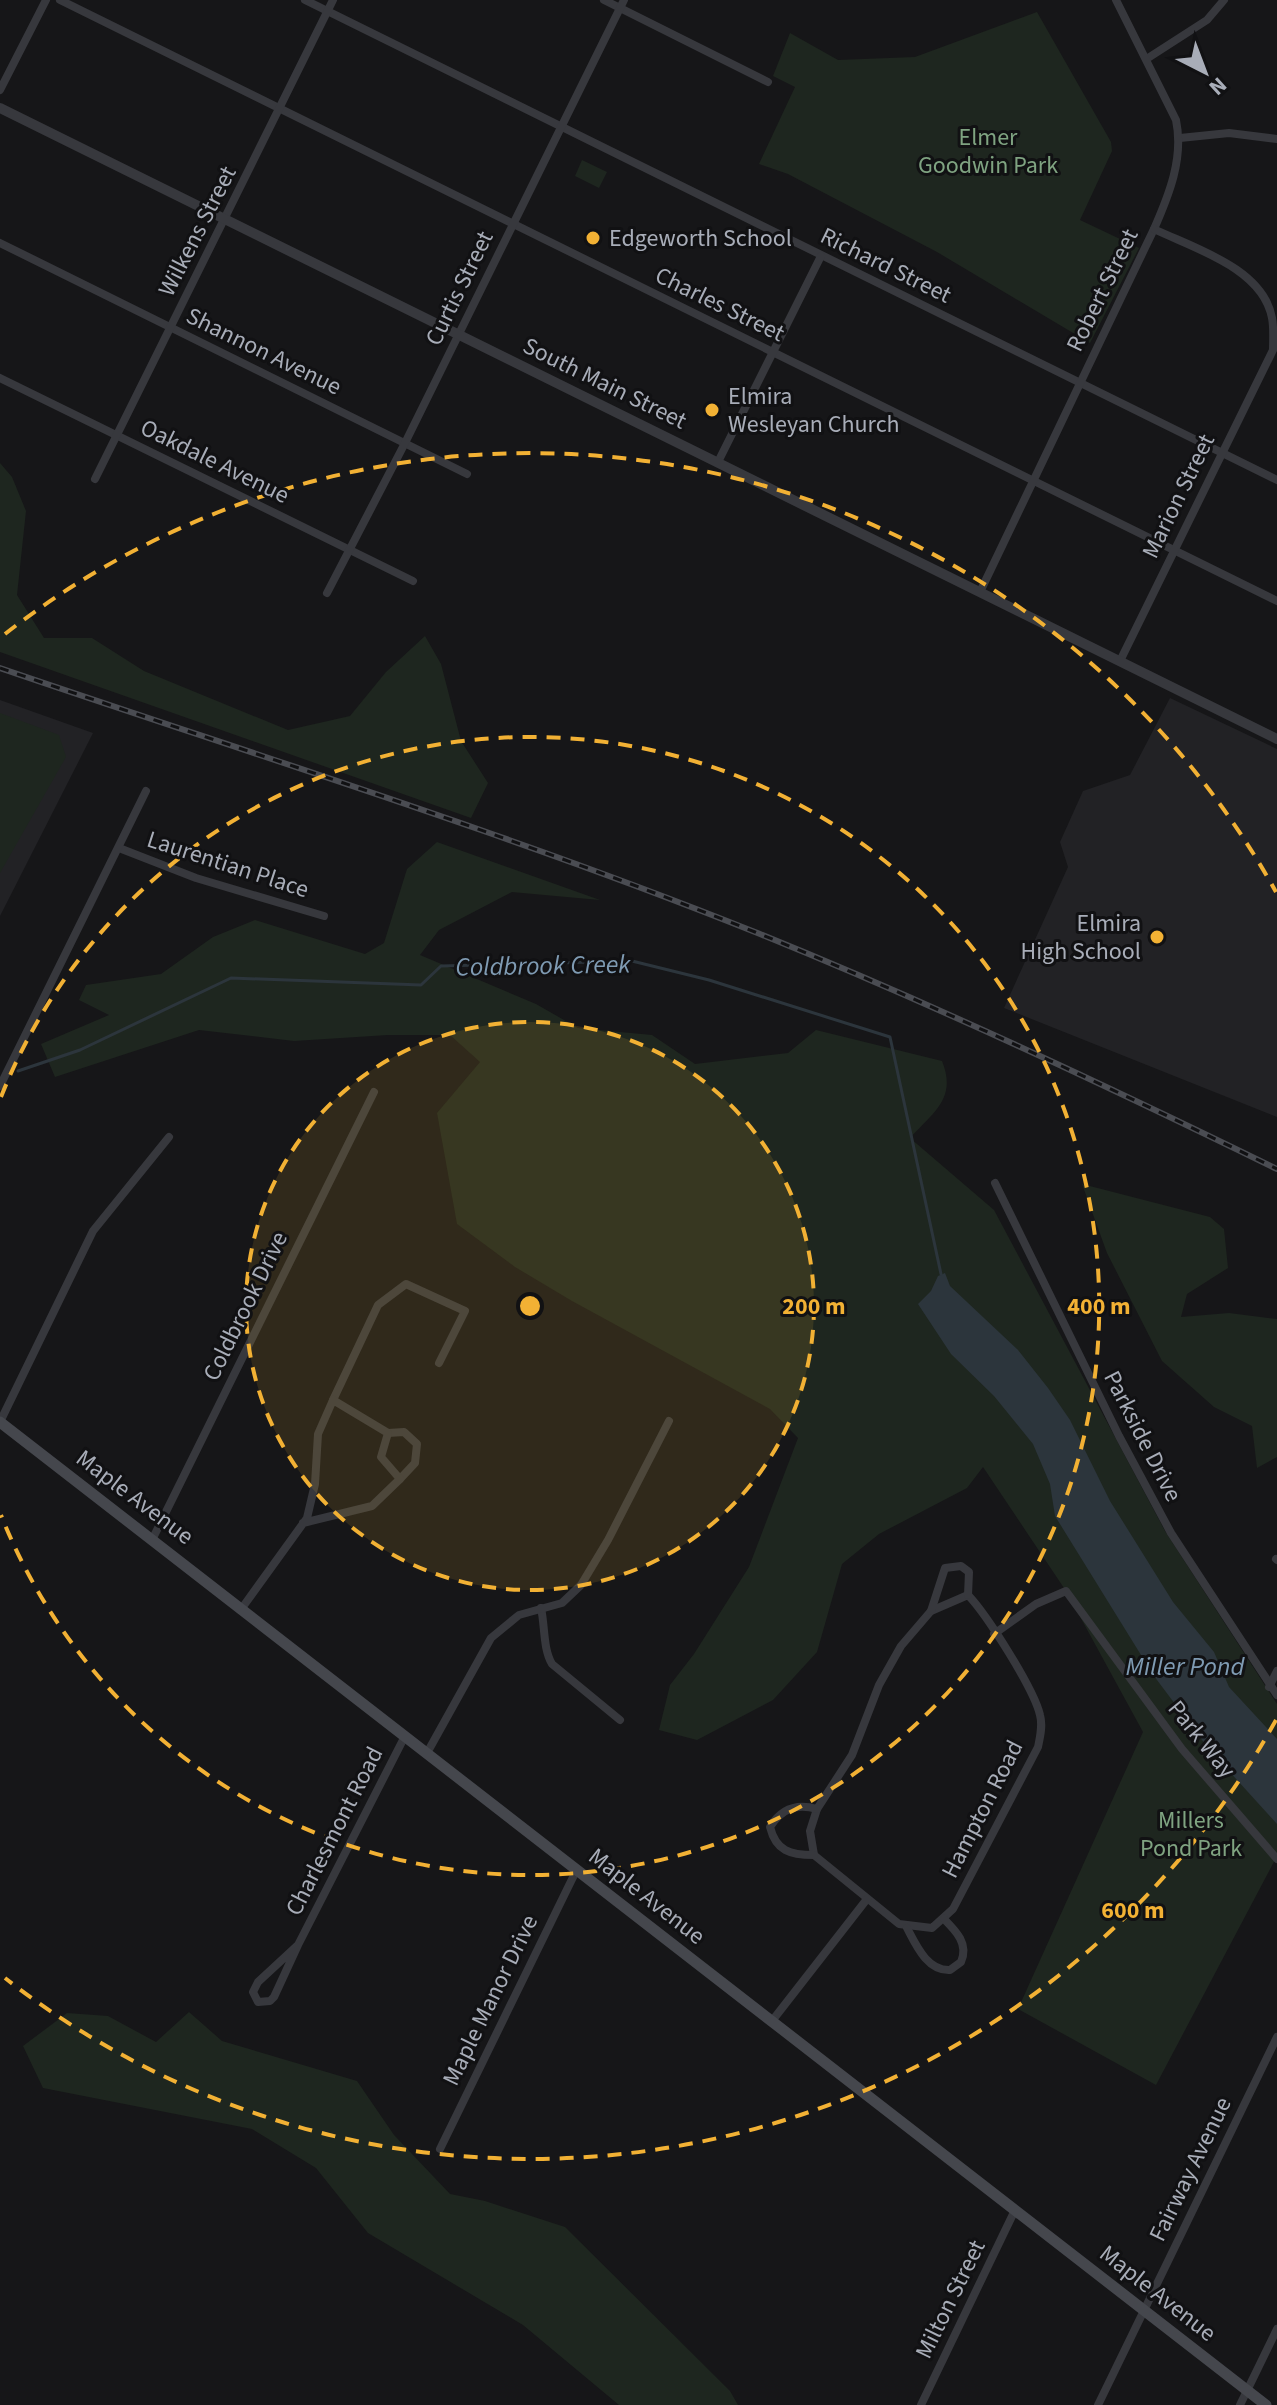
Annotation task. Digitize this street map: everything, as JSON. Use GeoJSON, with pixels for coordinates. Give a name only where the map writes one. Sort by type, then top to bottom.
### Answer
{"type":"FeatureCollection","features":[{"type":"Feature","properties":{"kind":"main road","name":"Maple Avenue"},"geometry":{"type":"LineString","coordinates":[[0,1422],[1266,2405]]}},
{"type":"Feature","properties":{"kind":"street"},"geometry":{"type":"LineString","coordinates":[[0,90],[46,0]]}},
{"type":"Feature","properties":{"kind":"street","name":"Charles Street"},"geometry":{"type":"LineString","coordinates":[[60,0],[1277,601]]}},
{"type":"Feature","properties":{"kind":"street","name":"Richard Street"},"geometry":{"type":"LineString","coordinates":[[305,0],[1277,480]]}},
{"type":"Feature","properties":{"kind":"street","name":"Wilkens Street"},"geometry":{"type":"LineString","coordinates":[[95,479],[333,0]]}},
{"type":"Feature","properties":{"kind":"street"},"geometry":{"type":"LineString","coordinates":[[604,0],[622,4],[768,82]]}},
{"type":"Feature","properties":{"kind":"street"},"geometry":{"type":"LineString","coordinates":[[1116,0],[1148,58],[1176,120],[1180,138],[1229,133],[1277,139]]}},
{"type":"Feature","properties":{"kind":"street"},"geometry":{"type":"LineString","coordinates":[[1148,58],[1207,20],[1224,0]]}},
{"type":"Feature","properties":{"kind":"street","name":"Curtis Street"},"geometry":{"type":"LineString","coordinates":[[327,593],[405,443],[622,4]]}},
{"type":"Feature","properties":{"kind":"street","name":"South Main Street"},"geometry":{"type":"LineString","coordinates":[[0,108],[1277,739]]}},
{"type":"Feature","properties":{"kind":"street","name":"Robert Street"},"geometry":{"type":"LineString","coordinates":[[980,592],[1168,198],[1180,138]]}},
{"type":"Feature","properties":{"kind":"street","name":"Marion Street"},"geometry":{"type":"LineString","coordinates":[[1120,661],[1221,452],[1275,350],[1274,316],[1254,284],[1233,267],[1154,229]]}},
{"type":"Feature","properties":{"kind":"street","name":"Shannon Avenue"},"geometry":{"type":"LineString","coordinates":[[0,243],[467,474]]}},
{"type":"Feature","properties":{"kind":"street"},"geometry":{"type":"LineString","coordinates":[[718,462],[821,256]]}},
{"type":"Feature","properties":{"kind":"street","name":"Oakdale Avenue"},"geometry":{"type":"LineString","coordinates":[[0,378],[413,581]]}},
{"type":"Feature","properties":{"kind":"street","name":"Laurentian Place"},"geometry":{"type":"LineString","coordinates":[[0,1086],[146,791]]}},
{"type":"Feature","properties":{"kind":"street","name":"Laurentian Place"},"geometry":{"type":"LineString","coordinates":[[119,848],[196,878],[324,916]]}},
{"type":"Feature","properties":{"kind":"street","name":"Coldbrook Drive"},"geometry":{"type":"LineString","coordinates":[[153,1538],[374,1092]]}},
{"type":"Feature","properties":{"kind":"street"},"geometry":{"type":"LineString","coordinates":[[0,1422],[93,1231],[169,1137]]}},
{"type":"Feature","properties":{"kind":"street","name":"Parkside Drive"},"geometry":{"type":"LineString","coordinates":[[995,1183],[1119,1436],[1171,1533],[1277,1695]]}},
{"type":"Feature","properties":{"kind":"street"},"geometry":{"type":"LineString","coordinates":[[242,1608],[303,1523],[315,1484],[318,1434],[378,1305],[406,1284],[465,1311],[439,1363]]}},
{"type":"Feature","properties":{"kind":"street"},"geometry":{"type":"LineString","coordinates":[[303,1523],[372,1506],[415,1463],[417,1444],[404,1432],[388,1433],[333,1400]]}},
{"type":"Feature","properties":{"kind":"street"},"geometry":{"type":"LineString","coordinates":[[427,1753],[491,1638],[519,1615],[562,1603],[581,1585],[608,1540],[669,1421]]}},
{"type":"Feature","properties":{"kind":"street"},"geometry":{"type":"LineString","coordinates":[[388,1433],[381,1457],[400,1479]]}},
{"type":"Feature","properties":{"kind":"street","name":"Hampton Road"},"geometry":{"type":"LineString","coordinates":[[814,1855],[810,1831],[817,1809],[852,1755],[886,1672],[901,1646],[931,1611],[945,1568],[961,1566],[969,1572],[968,1595],[1034,1696],[1042,1722],[1038,1747],[953,1909],[944,1919]]}},
{"type":"Feature","properties":{"kind":"street","name":"Park Way"},"geometry":{"type":"LineString","coordinates":[[994,1634],[1036,1604],[1066,1591],[1182,1749],[1277,1859]]}},
{"type":"Feature","properties":{"kind":"street","name":"Hampton Road"},"geometry":{"type":"LineString","coordinates":[[931,1611],[968,1595]]}},
{"type":"Feature","properties":{"kind":"street"},"geometry":{"type":"LineString","coordinates":[[541,1608],[547,1635],[545,1654],[552,1664],[620,1720]]}},
{"type":"Feature","properties":{"kind":"street"},"geometry":{"type":"LineString","coordinates":[[1269,1687],[1277,1671]]}},
{"type":"Feature","properties":{"kind":"street","name":"Charlesmont Road"},"geometry":{"type":"LineString","coordinates":[[298,1945],[258,1982],[253,1992],[258,2002],[274,1997],[405,1736]]}},
{"type":"Feature","properties":{"kind":"street"},"geometry":{"type":"LineString","coordinates":[[817,1809],[802,1805],[785,1811],[770,1827],[775,1843],[786,1852],[814,1855],[907,1928],[924,1956],[941,1971],[950,1970],[961,1962],[963,1946],[960,1936],[944,1919],[932,1928],[907,1928]]}},
{"type":"Feature","properties":{"kind":"street","name":"Maple Manor Drive"},"geometry":{"type":"LineString","coordinates":[[440,2149],[577,1869]]}},
{"type":"Feature","properties":{"kind":"street"},"geometry":{"type":"LineString","coordinates":[[772,2021],[867,1899]]}},
{"type":"Feature","properties":{"kind":"street","name":"Fairway Avenue"},"geometry":{"type":"LineString","coordinates":[[1098,2405],[1277,2037]]}},
{"type":"Feature","properties":{"kind":"street","name":"Milton Street"},"geometry":{"type":"LineString","coordinates":[[921,2405],[1015,2210]]}},
{"type":"Feature","properties":{"kind":"street"},"geometry":{"type":"LineString","coordinates":[[1240,2405],[1277,2329]]}},
{"type":"Feature","properties":{"kind":"shaded area","name":"Elmira High School"},"geometry":{"type":"Polygon","coordinates":[[[1170,698],[1277,749],[1277,1117],[1004,1008],[1068,867],[1060,842],[1083,791],[1130,775],[1170,698]]]}},
{"type":"Feature","properties":{"kind":"shaded area"},"geometry":{"type":"Polygon","coordinates":[[[0,700],[93,733],[0,916],[0,700]]]}},
{"type":"Feature","properties":{"kind":"green space","name":"Elmer Goodwin Park"},"geometry":{"type":"Polygon","coordinates":[[[1037,12],[1111,142],[1112,151],[1080,220],[1139,248],[1090,343],[937,252],[788,174],[759,164],[795,87],[773,76],[790,33],[838,60],[915,57],[1037,12]]]}},
{"type":"Feature","properties":{"kind":"green space"},"geometry":{"type":"Polygon","coordinates":[[[582,160],[607,172],[599,188],[575,176],[582,160]]]}},
{"type":"Feature","properties":{"kind":"green space"},"geometry":{"type":"Polygon","coordinates":[[[0,463],[12,477],[26,511],[17,595],[44,638],[92,638],[144,671],[288,730],[350,716],[386,672],[425,636],[441,664],[461,741],[488,783],[471,818],[0,652],[0,463]]]}},
{"type":"Feature","properties":{"kind":"green space"},"geometry":{"type":"Polygon","coordinates":[[[0,713],[59,735],[66,757],[0,873],[0,713]]]}},
{"type":"Feature","properties":{"kind":"green space","name":"Millers Pond Park"},"geometry":{"type":"Polygon","coordinates":[[[437,842],[600,900],[512,892],[439,930],[420,955],[536,1004],[578,1028],[652,1035],[695,1064],[788,1053],[816,1030],[942,1061],[947,1085],[945,1095],[935,1112],[910,1138],[994,1210],[1165,1531],[1277,1704],[1277,1856],[1156,2085],[1018,2009],[1143,1732],[1066,1591],[983,1467],[967,1488],[879,1534],[842,1564],[817,1652],[773,1700],[697,1740],[659,1730],[670,1685],[694,1654],[749,1567],[798,1438],[770,1409],[572,1301],[515,1267],[457,1224],[437,1113],[480,1062],[450,1035],[294,1041],[199,1030],[55,1077],[41,1044],[109,1015],[79,1000],[86,985],[161,974],[213,937],[255,920],[365,954],[384,943],[407,869],[437,842]]]}},
{"type":"Feature","properties":{"kind":"green space"},"geometry":{"type":"Polygon","coordinates":[[[1082,1184],[1210,1217],[1224,1229],[1228,1268],[1187,1294],[1181,1317],[1229,1313],[1277,1319],[1277,1457],[1257,1468],[1252,1426],[1214,1407],[1162,1361],[1107,1253],[1082,1184]]]}},
{"type":"Feature","properties":{"kind":"green space"},"geometry":{"type":"Polygon","coordinates":[[[189,2012],[222,2041],[357,2081],[394,2135],[450,2194],[485,2201],[565,2227],[730,2391],[738,2405],[619,2405],[523,2325],[368,2233],[316,2168],[252,2129],[43,2088],[23,2046],[67,2013],[108,2016],[156,2042],[189,2012]]]}},
{"type":"Feature","properties":{"kind":"water","name":"Miller Pond"},"geometry":{"type":"Polygon","coordinates":[[[945,1273],[950,1286],[1018,1350],[1048,1388],[1070,1420],[1110,1501],[1173,1602],[1214,1652],[1229,1687],[1277,1739],[1277,1824],[1208,1748],[1154,1676],[1055,1516],[1050,1484],[1033,1444],[994,1396],[951,1354],[918,1304],[931,1291],[938,1276],[945,1273]]]}},
{"type":"Feature","properties":{"kind":"waterway","name":"Coldbrook Creek"},"geometry":{"type":"LineString","coordinates":[[18,1071],[80,1050],[231,978],[421,985],[441,966],[632,961],[709,980],[890,1037],[941,1274]]}},
{"type":"Feature","properties":{"kind":"railway"},"geometry":{"type":"LineString","coordinates":[[0,668],[474,828],[755,932],[1018,1046],[1277,1169]]}},
{"type":"Feature","properties":{"kind":"place","name":"Edgeworth School"},"geometry":{"type":"Point","coordinates":[593,238]}},
{"type":"Feature","properties":{"kind":"place","name":"Elmira Wesleyan Church"},"geometry":{"type":"Point","coordinates":[712,410]}},
{"type":"Feature","properties":{"kind":"place","name":"Elmira High School"},"geometry":{"type":"Point","coordinates":[1157,937]}}]}
